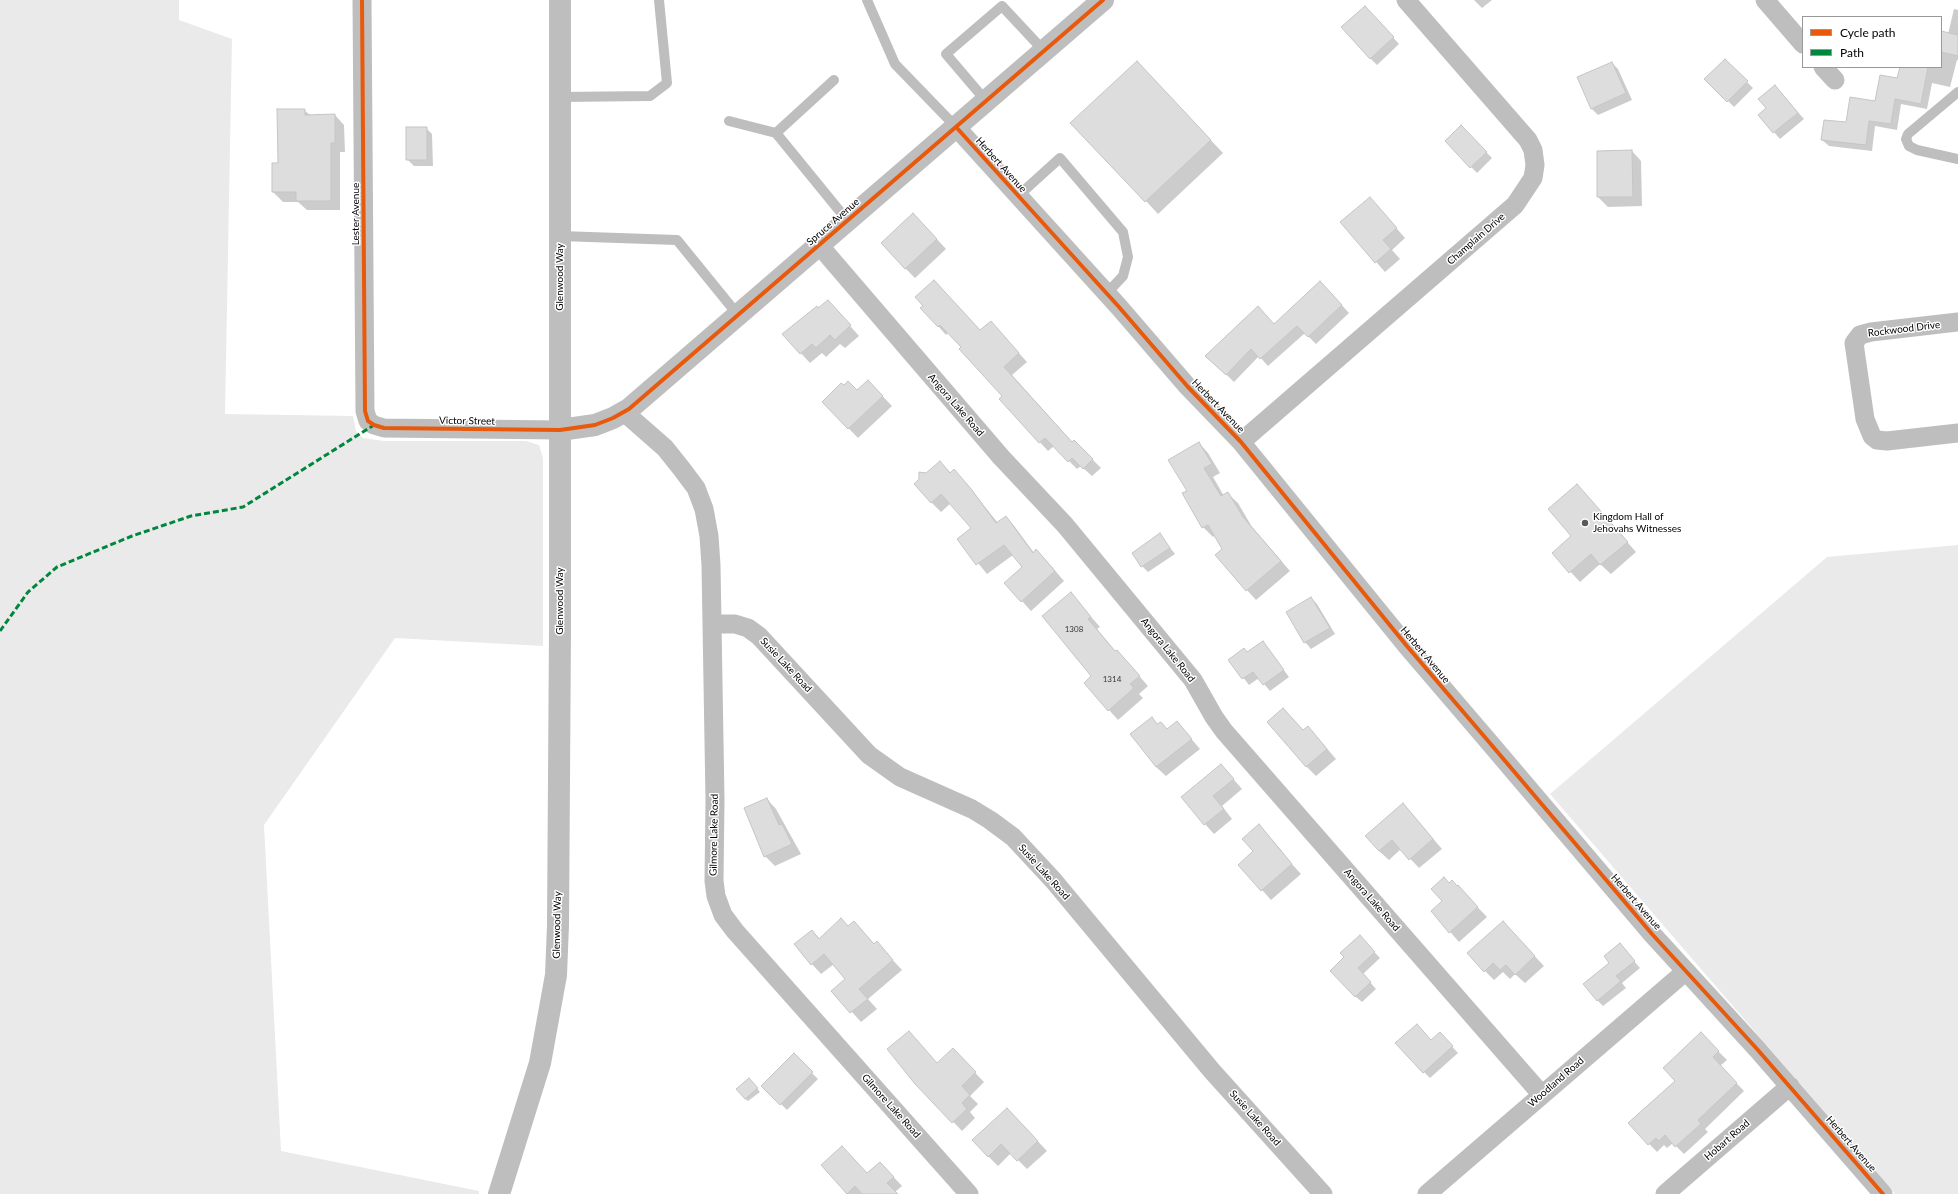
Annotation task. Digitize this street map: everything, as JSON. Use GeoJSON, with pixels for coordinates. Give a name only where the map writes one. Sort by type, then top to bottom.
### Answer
{"type":"FeatureCollection","features":[{"type":"Feature","properties":{"kind":"street","name":"Lester Avenue"},"geometry":{"type":"LineString","coordinates":[[362,0],[365,411],[368,421],[374,425]]}},
{"type":"Feature","properties":{"kind":"street","name":"Glenwood Way"},"geometry":{"type":"LineString","coordinates":[[499,1194],[540,1063],[556,975],[558,917],[560,430],[560,0]]}},
{"type":"Feature","properties":{"kind":"street","name":"Spruce Avenue"},"geometry":{"type":"LineString","coordinates":[[560,430],[595,425],[624,412],[1103,0]]}},
{"type":"Feature","properties":{"kind":"street","name":"Champlain Drive"},"geometry":{"type":"LineString","coordinates":[[1241,442],[1515,205],[1533,178],[1535,165],[1533,150],[1528,140],[1406,0]]}},
{"type":"Feature","properties":{"kind":"street"},"geometry":{"type":"LineString","coordinates":[[1766,0],[1802,43]]}},
{"type":"Feature","properties":{"kind":"street","name":"Herbert Avenue"},"geometry":{"type":"LineString","coordinates":[[956,127],[1107,294],[1188,387],[1241,442],[1406,645],[1652,934],[1790,1086],[1883,1194]]}},
{"type":"Feature","properties":{"kind":"street","name":"Angora Lake Road"},"geometry":{"type":"LineString","coordinates":[[819,245],[1001,457],[1066,526],[1193,680],[1214,718],[1224,731],[1542,1095]]}},
{"type":"Feature","properties":{"kind":"street","name":"Rockwood Drive"},"geometry":{"type":"LineString","coordinates":[[1958,322],[1860,335],[1854,343],[1865,419],[1872,436],[1877,440],[1886,441],[1958,434]]}},
{"type":"Feature","properties":{"kind":"street","name":"Gilmore Lake Road"},"geometry":{"type":"LineString","coordinates":[[624,412],[665,448],[696,488],[704,509],[709,536],[712,624],[715,800],[714,881],[716,896],[723,914],[735,930],[969,1194]]}},
{"type":"Feature","properties":{"kind":"street","name":"Victor Street"},"geometry":{"type":"LineString","coordinates":[[374,425],[384,428],[397,429],[560,430]]}},
{"type":"Feature","properties":{"kind":"street","name":"Susie Lake Road"},"geometry":{"type":"LineString","coordinates":[[712,624],[735,624],[748,628],[763,640],[869,755],[900,777],[972,809],[990,820],[1013,838],[1053,880],[1212,1071],[1323,1194]]}},
{"type":"Feature","properties":{"kind":"street","name":"Woodland Road"},"geometry":{"type":"LineString","coordinates":[[1427,1194],[1686,971]]}},
{"type":"Feature","properties":{"kind":"street","name":"Hobart Road"},"geometry":{"type":"LineString","coordinates":[[1665,1194],[1790,1086]]}},
{"type":"Feature","properties":{"kind":"lane"},"geometry":{"type":"LineString","coordinates":[[560,97],[650,96],[666,82],[659,0]]}},
{"type":"Feature","properties":{"kind":"lane"},"geometry":{"type":"LineString","coordinates":[[867,0],[895,64],[956,127]]}},
{"type":"Feature","properties":{"kind":"lane"},"geometry":{"type":"LineString","coordinates":[[986,101],[946,54],[1002,6],[1044,51]]}},
{"type":"Feature","properties":{"kind":"lane"},"geometry":{"type":"LineString","coordinates":[[776,133],[834,80]]}},
{"type":"Feature","properties":{"kind":"lane"},"geometry":{"type":"LineString","coordinates":[[1958,92],[1908,134],[1906,139],[1909,146],[1917,150],[1958,159]]}},
{"type":"Feature","properties":{"kind":"lane"},"geometry":{"type":"LineString","coordinates":[[729,121],[776,133],[848,220]]}},
{"type":"Feature","properties":{"kind":"lane"},"geometry":{"type":"LineString","coordinates":[[1018,196],[1060,158],[1123,232],[1128,257],[1123,276],[1107,294]]}},
{"type":"Feature","properties":{"kind":"lane"},"geometry":{"type":"LineString","coordinates":[[560,236],[677,240],[738,315]]}},
{"type":"Feature","properties":{"kind":"shaded area"},"geometry":{"type":"Polygon","coordinates":[[[0,0],[179,0],[179,20],[232,39],[225,414],[353,416],[356,431],[363,438],[384,441],[526,441],[539,445],[543,458],[543,646],[395,638],[264,825],[281,1151],[479,1191],[479,1194],[0,1194],[0,0]]]}},
{"type":"Feature","properties":{"kind":"shaded area"},"geometry":{"type":"Polygon","coordinates":[[[1958,545],[1958,1194],[1895,1194],[1550,794],[1827,557],[1958,545]]]}},
{"type":"Feature","properties":{"kind":"building"},"geometry":{"type":"Polygon","coordinates":[[[1365,6],[1394,37],[1370,59],[1341,27],[1365,6]]]}},
{"type":"Feature","properties":{"kind":"building"},"geometry":{"type":"Polygon","coordinates":[[[1942,31],[1958,35],[1958,56],[1942,52],[1942,31]]]}},
{"type":"Feature","properties":{"kind":"building"},"geometry":{"type":"Polygon","coordinates":[[[1725,59],[1748,81],[1727,102],[1704,79],[1725,59]]]}},
{"type":"Feature","properties":{"kind":"building"},"geometry":{"type":"Polygon","coordinates":[[[1137,61],[1211,140],[1145,202],[1070,123],[1137,61]]]}},
{"type":"Feature","properties":{"kind":"building"},"geometry":{"type":"Polygon","coordinates":[[[1612,62],[1626,93],[1591,109],[1577,77],[1612,62]]]}},
{"type":"Feature","properties":{"kind":"building"},"geometry":{"type":"Polygon","coordinates":[[[1900,68],[1928,68],[1921,104],[1895,99],[1891,124],[1869,121],[1866,145],[1821,140],[1824,120],[1846,122],[1850,97],[1875,101],[1880,75],[1897,78],[1900,68]]]}},
{"type":"Feature","properties":{"kind":"building"},"geometry":{"type":"Polygon","coordinates":[[[1775,85],[1798,113],[1773,133],[1758,115],[1766,108],[1758,99],[1775,85]]]}},
{"type":"Feature","properties":{"kind":"building"},"geometry":{"type":"Polygon","coordinates":[[[277,109],[305,109],[305,115],[335,114],[335,143],[331,143],[331,201],[296,201],[296,192],[272,192],[272,163],[278,163],[277,109]]]}},
{"type":"Feature","properties":{"kind":"building"},"geometry":{"type":"Polygon","coordinates":[[[1461,125],[1487,152],[1470,168],[1445,141],[1461,125]]]}},
{"type":"Feature","properties":{"kind":"building"},"geometry":{"type":"Polygon","coordinates":[[[406,127],[427,127],[427,160],[406,160],[406,127]]]}},
{"type":"Feature","properties":{"kind":"building"},"geometry":{"type":"Polygon","coordinates":[[[1632,150],[1633,197],[1597,197],[1597,151],[1632,150]]]}},
{"type":"Feature","properties":{"kind":"building"},"geometry":{"type":"Polygon","coordinates":[[[1370,197],[1397,228],[1383,240],[1391,249],[1375,263],[1340,222],[1370,197]]]}},
{"type":"Feature","properties":{"kind":"building"},"geometry":{"type":"Polygon","coordinates":[[[913,213],[937,239],[905,269],[881,243],[913,213]]]}},
{"type":"Feature","properties":{"kind":"building"},"geometry":{"type":"Polygon","coordinates":[[[934,280],[980,330],[991,321],[1019,353],[1004,367],[1072,442],[1074,440],[1093,459],[1083,469],[1072,458],[1068,462],[1045,438],[1039,443],[999,399],[1002,396],[959,349],[961,347],[940,325],[938,327],[920,308],[923,306],[915,297],[934,280]]]}},
{"type":"Feature","properties":{"kind":"building"},"geometry":{"type":"Polygon","coordinates":[[[1320,281],[1342,305],[1308,337],[1297,326],[1260,359],[1251,349],[1226,375],[1205,356],[1258,306],[1274,324],[1320,281]]]}},
{"type":"Feature","properties":{"kind":"building"},"geometry":{"type":"Polygon","coordinates":[[[828,300],[851,325],[835,340],[830,335],[816,348],[812,344],[800,354],[782,334],[817,306],[818,308],[828,300]]]}},
{"type":"Feature","properties":{"kind":"building"},"geometry":{"type":"Polygon","coordinates":[[[868,380],[883,396],[848,429],[822,402],[841,383],[844,385],[848,381],[857,390],[868,380]]]}},
{"type":"Feature","properties":{"kind":"building"},"geometry":{"type":"Polygon","coordinates":[[[1199,442],[1212,464],[1204,468],[1221,496],[1228,492],[1243,517],[1281,561],[1246,591],[1215,555],[1222,549],[1208,525],[1202,528],[1182,493],[1187,491],[1168,460],[1199,442]]]}},
{"type":"Feature","properties":{"kind":"building"},"geometry":{"type":"Polygon","coordinates":[[[940,461],[950,473],[954,469],[972,490],[996,523],[1006,516],[1033,553],[1036,549],[1055,571],[1021,602],[1004,583],[1022,567],[1004,545],[976,565],[957,539],[971,528],[941,494],[931,503],[914,484],[919,479],[919,472],[926,473],[940,461]]]}},
{"type":"Feature","properties":{"kind":"building","name":"Kingdom Hall of Jehovahs Witnesses"},"geometry":{"type":"Polygon","coordinates":[[[1577,484],[1628,542],[1600,565],[1591,554],[1569,573],[1552,553],[1571,536],[1548,509],[1577,484]]]}},
{"type":"Feature","properties":{"kind":"building"},"geometry":{"type":"Polygon","coordinates":[[[1160,533],[1170,548],[1141,567],[1132,553],[1160,533]]]}},
{"type":"Feature","properties":{"kind":"building"},"geometry":{"type":"Polygon","coordinates":[[[1071,592],[1091,617],[1088,619],[1115,651],[1117,650],[1140,676],[1130,684],[1134,688],[1108,711],[1084,683],[1091,676],[1042,616],[1071,592]]]}},
{"type":"Feature","properties":{"kind":"building"},"geometry":{"type":"Polygon","coordinates":[[[1311,597],[1330,628],[1304,643],[1286,612],[1311,597]]]}},
{"type":"Feature","properties":{"kind":"building"},"geometry":{"type":"Polygon","coordinates":[[[1263,641],[1284,670],[1263,685],[1253,672],[1242,679],[1228,660],[1244,648],[1247,652],[1263,641]]]}},
{"type":"Feature","properties":{"kind":"building"},"geometry":{"type":"Polygon","coordinates":[[[1283,708],[1303,730],[1308,726],[1327,749],[1306,767],[1267,722],[1283,708]]]}},
{"type":"Feature","properties":{"kind":"building"},"geometry":{"type":"Polygon","coordinates":[[[1152,717],[1157,724],[1161,722],[1167,729],[1177,721],[1192,739],[1156,767],[1130,734],[1152,717]]]}},
{"type":"Feature","properties":{"kind":"building"},"geometry":{"type":"Polygon","coordinates":[[[1221,764],[1234,779],[1213,796],[1224,809],[1204,825],[1181,797],[1221,764]]]}},
{"type":"Feature","properties":{"kind":"building"},"geometry":{"type":"Polygon","coordinates":[[[767,798],[779,825],[782,824],[792,844],[764,857],[744,808],[767,798]]]}},
{"type":"Feature","properties":{"kind":"building"},"geometry":{"type":"Polygon","coordinates":[[[1403,803],[1433,839],[1409,860],[1392,840],[1379,851],[1365,836],[1403,803]]]}},
{"type":"Feature","properties":{"kind":"building"},"geometry":{"type":"Polygon","coordinates":[[[1259,824],[1292,864],[1261,891],[1238,865],[1253,851],[1242,839],[1259,824]]]}},
{"type":"Feature","properties":{"kind":"building"},"geometry":{"type":"Polygon","coordinates":[[[1444,877],[1449,883],[1452,880],[1457,886],[1458,885],[1478,907],[1449,933],[1431,911],[1442,901],[1431,889],[1444,877]]]}},
{"type":"Feature","properties":{"kind":"building"},"geometry":{"type":"Polygon","coordinates":[[[841,918],[848,926],[854,921],[874,944],[877,941],[893,960],[859,989],[868,999],[850,1013],[831,991],[845,979],[824,954],[811,965],[794,944],[812,930],[819,939],[841,918]]]}},
{"type":"Feature","properties":{"kind":"building"},"geometry":{"type":"Polygon","coordinates":[[[1503,921],[1535,956],[1515,975],[1506,965],[1500,970],[1493,963],[1484,972],[1467,953],[1503,921]]]}},
{"type":"Feature","properties":{"kind":"building"},"geometry":{"type":"Polygon","coordinates":[[[1360,935],[1375,952],[1358,968],[1371,982],[1355,997],[1330,971],[1344,957],[1340,953],[1360,935]]]}},
{"type":"Feature","properties":{"kind":"building"},"geometry":{"type":"Polygon","coordinates":[[[1620,943],[1635,961],[1616,976],[1621,981],[1597,1001],[1583,984],[1609,963],[1604,956],[1620,943]]]}},
{"type":"Feature","properties":{"kind":"building"},"geometry":{"type":"Polygon","coordinates":[[[1417,1024],[1431,1040],[1440,1032],[1453,1046],[1423,1073],[1395,1043],[1417,1024]]]}},
{"type":"Feature","properties":{"kind":"building"},"geometry":{"type":"Polygon","coordinates":[[[909,1031],[937,1063],[953,1048],[976,1072],[962,1086],[970,1095],[962,1103],[967,1109],[952,1123],[915,1084],[887,1049],[909,1031]]]}},
{"type":"Feature","properties":{"kind":"building"},"geometry":{"type":"Polygon","coordinates":[[[1701,1032],[1719,1051],[1713,1057],[1737,1083],[1698,1120],[1701,1124],[1675,1147],[1665,1135],[1659,1141],[1656,1138],[1648,1145],[1628,1123],[1675,1081],[1663,1068],[1701,1032]]]}},
{"type":"Feature","properties":{"kind":"building"},"geometry":{"type":"Polygon","coordinates":[[[794,1053],[813,1072],[780,1105],[761,1086],[794,1053]]]}},
{"type":"Feature","properties":{"kind":"building"},"geometry":{"type":"Polygon","coordinates":[[[749,1078],[758,1088],[745,1099],[736,1089],[749,1078]]]}},
{"type":"Feature","properties":{"kind":"building"},"geometry":{"type":"Polygon","coordinates":[[[1007,1108],[1038,1141],[1017,1161],[1001,1144],[988,1157],[972,1140],[1007,1108]]]}},
{"type":"Feature","properties":{"kind":"building"},"geometry":{"type":"Polygon","coordinates":[[[842,1146],[867,1173],[880,1162],[894,1177],[887,1183],[898,1194],[862,1194],[855,1186],[847,1194],[821,1165],[842,1146]]]}},
{"type":"Feature","properties":{"kind":"marked path"},"geometry":{"type":"LineString","coordinates":[[0,631],[28,592],[57,567],[132,536],[191,516],[243,507],[374,425]]}},
{"type":"Feature","properties":{"kind":"cycle path"},"geometry":{"type":"LineString","coordinates":[[362,0],[365,411],[368,421],[374,425],[384,428],[560,430],[595,425],[613,418],[629,409],[1103,0]]}},
{"type":"Feature","properties":{"kind":"cycle path"},"geometry":{"type":"LineString","coordinates":[[956,127],[1119,307],[1188,387],[1241,442],[1406,645],[1652,934],[1757,1049],[1883,1194]]}},
{"type":"Feature","properties":{"kind":"place","name":"Kingdom Hall of Jehovahs Witnesses"},"geometry":{"type":"Point","coordinates":[1585,523]}}]}
